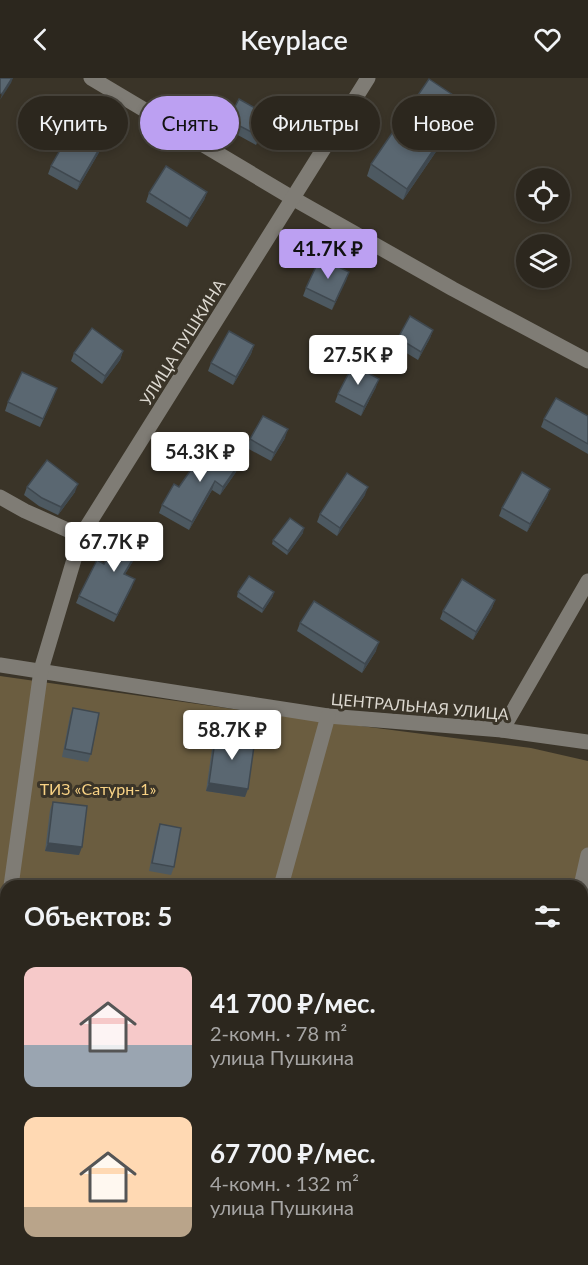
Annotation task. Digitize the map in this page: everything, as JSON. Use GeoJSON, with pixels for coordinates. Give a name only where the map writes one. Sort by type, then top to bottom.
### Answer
{"type":"FeatureCollection","features":[{"type":"Feature","properties":{"kind":"street"},"geometry":{"type":"LineString","coordinates":[[91,78],[294,199],[453,289],[588,361]]}},
{"type":"Feature","properties":{"kind":"street","name":"УЛИЦА ПУШКИНА"},"geometry":{"type":"LineString","coordinates":[[12,880],[41,670],[81,536],[368,78]]}},
{"type":"Feature","properties":{"kind":"street"},"geometry":{"type":"LineString","coordinates":[[0,497],[81,536]]}},
{"type":"Feature","properties":{"kind":"street"},"geometry":{"type":"LineString","coordinates":[[501,730],[588,581]]}},
{"type":"Feature","properties":{"kind":"street","name":"ЦЕНТРАЛЬНАЯ УЛИЦА"},"geometry":{"type":"LineString","coordinates":[[0,665],[328,716],[501,730],[588,742]]}},
{"type":"Feature","properties":{"kind":"street"},"geometry":{"type":"LineString","coordinates":[[283,880],[328,716]]}},
{"type":"Feature","properties":{"kind":"street"},"geometry":{"type":"LineString","coordinates":[[582,880],[588,855]]}},
{"type":"Feature","properties":{"kind":"green space","name":"ТИЗ «Сатурн-1»"},"geometry":{"type":"Polygon","coordinates":[[[0,676],[531,748],[588,761],[588,880],[0,880],[0,676]]]}},
{"type":"Feature","properties":{"kind":"building"},"geometry":{"type":"Polygon","coordinates":[[[0,78],[12,78],[2,94],[0,93],[0,78]]]}},
{"type":"Feature","properties":{"kind":"building"},"geometry":{"type":"Polygon","coordinates":[[[429,79],[454,96],[417,96],[429,79]]]}},
{"type":"Feature","properties":{"kind":"building"},"geometry":{"type":"Polygon","coordinates":[[[239,99],[251,106],[251,132],[239,126],[239,99]]]}},
{"type":"Feature","properties":{"kind":"building"},"geometry":{"type":"Polygon","coordinates":[[[392,133],[392,150],[433,150],[407,189],[371,164],[392,133]]]}},
{"type":"Feature","properties":{"kind":"building"},"geometry":{"type":"Polygon","coordinates":[[[60,150],[99,150],[80,182],[51,166],[60,150]]]}},
{"type":"Feature","properties":{"kind":"building"},"geometry":{"type":"Polygon","coordinates":[[[166,166],[207,192],[190,219],[149,193],[166,166]]]}},
{"type":"Feature","properties":{"kind":"building"},"geometry":{"type":"Polygon","coordinates":[[[320,258],[349,272],[335,302],[306,288],[320,258]]]}},
{"type":"Feature","properties":{"kind":"building"},"geometry":{"type":"Polygon","coordinates":[[[410,316],[433,330],[421,352],[398,338],[410,316]]]}},
{"type":"Feature","properties":{"kind":"building"},"geometry":{"type":"Polygon","coordinates":[[[92,328],[123,351],[105,376],[74,353],[92,328]]]}},
{"type":"Feature","properties":{"kind":"building"},"geometry":{"type":"Polygon","coordinates":[[[229,331],[254,345],[236,377],[211,363],[229,331]]]}},
{"type":"Feature","properties":{"kind":"building"},"geometry":{"type":"Polygon","coordinates":[[[353,365],[379,379],[364,407],[338,394],[353,365]]]}},
{"type":"Feature","properties":{"kind":"building"},"geometry":{"type":"Polygon","coordinates":[[[22,372],[57,388],[43,419],[8,402],[22,372]]]}},
{"type":"Feature","properties":{"kind":"building"},"geometry":{"type":"Polygon","coordinates":[[[556,398],[588,416],[588,444],[544,419],[556,398]]]}},
{"type":"Feature","properties":{"kind":"building"},"geometry":{"type":"Polygon","coordinates":[[[263,416],[288,429],[274,453],[250,439],[263,416]]]}},
{"type":"Feature","properties":{"kind":"building"},"geometry":{"type":"Polygon","coordinates":[[[209,444],[239,464],[223,487],[215,481],[192,522],[162,505],[174,484],[179,487],[209,444]]]}},
{"type":"Feature","properties":{"kind":"building"},"geometry":{"type":"Polygon","coordinates":[[[47,460],[78,484],[61,507],[42,498],[27,487],[47,460]]]}},
{"type":"Feature","properties":{"kind":"building"},"geometry":{"type":"Polygon","coordinates":[[[522,472],[550,489],[530,524],[502,508],[522,472]]]}},
{"type":"Feature","properties":{"kind":"building"},"geometry":{"type":"Polygon","coordinates":[[[347,473],[368,487],[340,528],[320,514],[347,473]]]}},
{"type":"Feature","properties":{"kind":"building"},"geometry":{"type":"Polygon","coordinates":[[[290,518],[304,528],[288,551],[273,540],[290,518]]]}},
{"type":"Feature","properties":{"kind":"building"},"geometry":{"type":"Polygon","coordinates":[[[128,524],[147,535],[124,574],[135,579],[117,615],[79,596],[97,560],[104,564],[128,524]]]}},
{"type":"Feature","properties":{"kind":"building"},"geometry":{"type":"Polygon","coordinates":[[[249,576],[274,592],[263,609],[238,592],[249,576]]]}},
{"type":"Feature","properties":{"kind":"building"},"geometry":{"type":"Polygon","coordinates":[[[462,579],[495,600],[476,632],[443,611],[462,579]]]}},
{"type":"Feature","properties":{"kind":"building"},"geometry":{"type":"Polygon","coordinates":[[[314,601],[379,642],[365,664],[300,623],[314,601]]]}},
{"type":"Feature","properties":{"kind":"building"},"geometry":{"type":"Polygon","coordinates":[[[73,708],[99,713],[91,754],[65,749],[73,708]]]}},
{"type":"Feature","properties":{"kind":"building"},"geometry":{"type":"Polygon","coordinates":[[[216,734],[255,739],[248,789],[209,783],[216,734]]]}},
{"type":"Feature","properties":{"kind":"building"},"geometry":{"type":"Polygon","coordinates":[[[53,802],[87,806],[82,847],[48,843],[53,802]]]}},
{"type":"Feature","properties":{"kind":"building"},"geometry":{"type":"Polygon","coordinates":[[[160,824],[181,828],[174,867],[152,863],[160,824]]]}}]}
